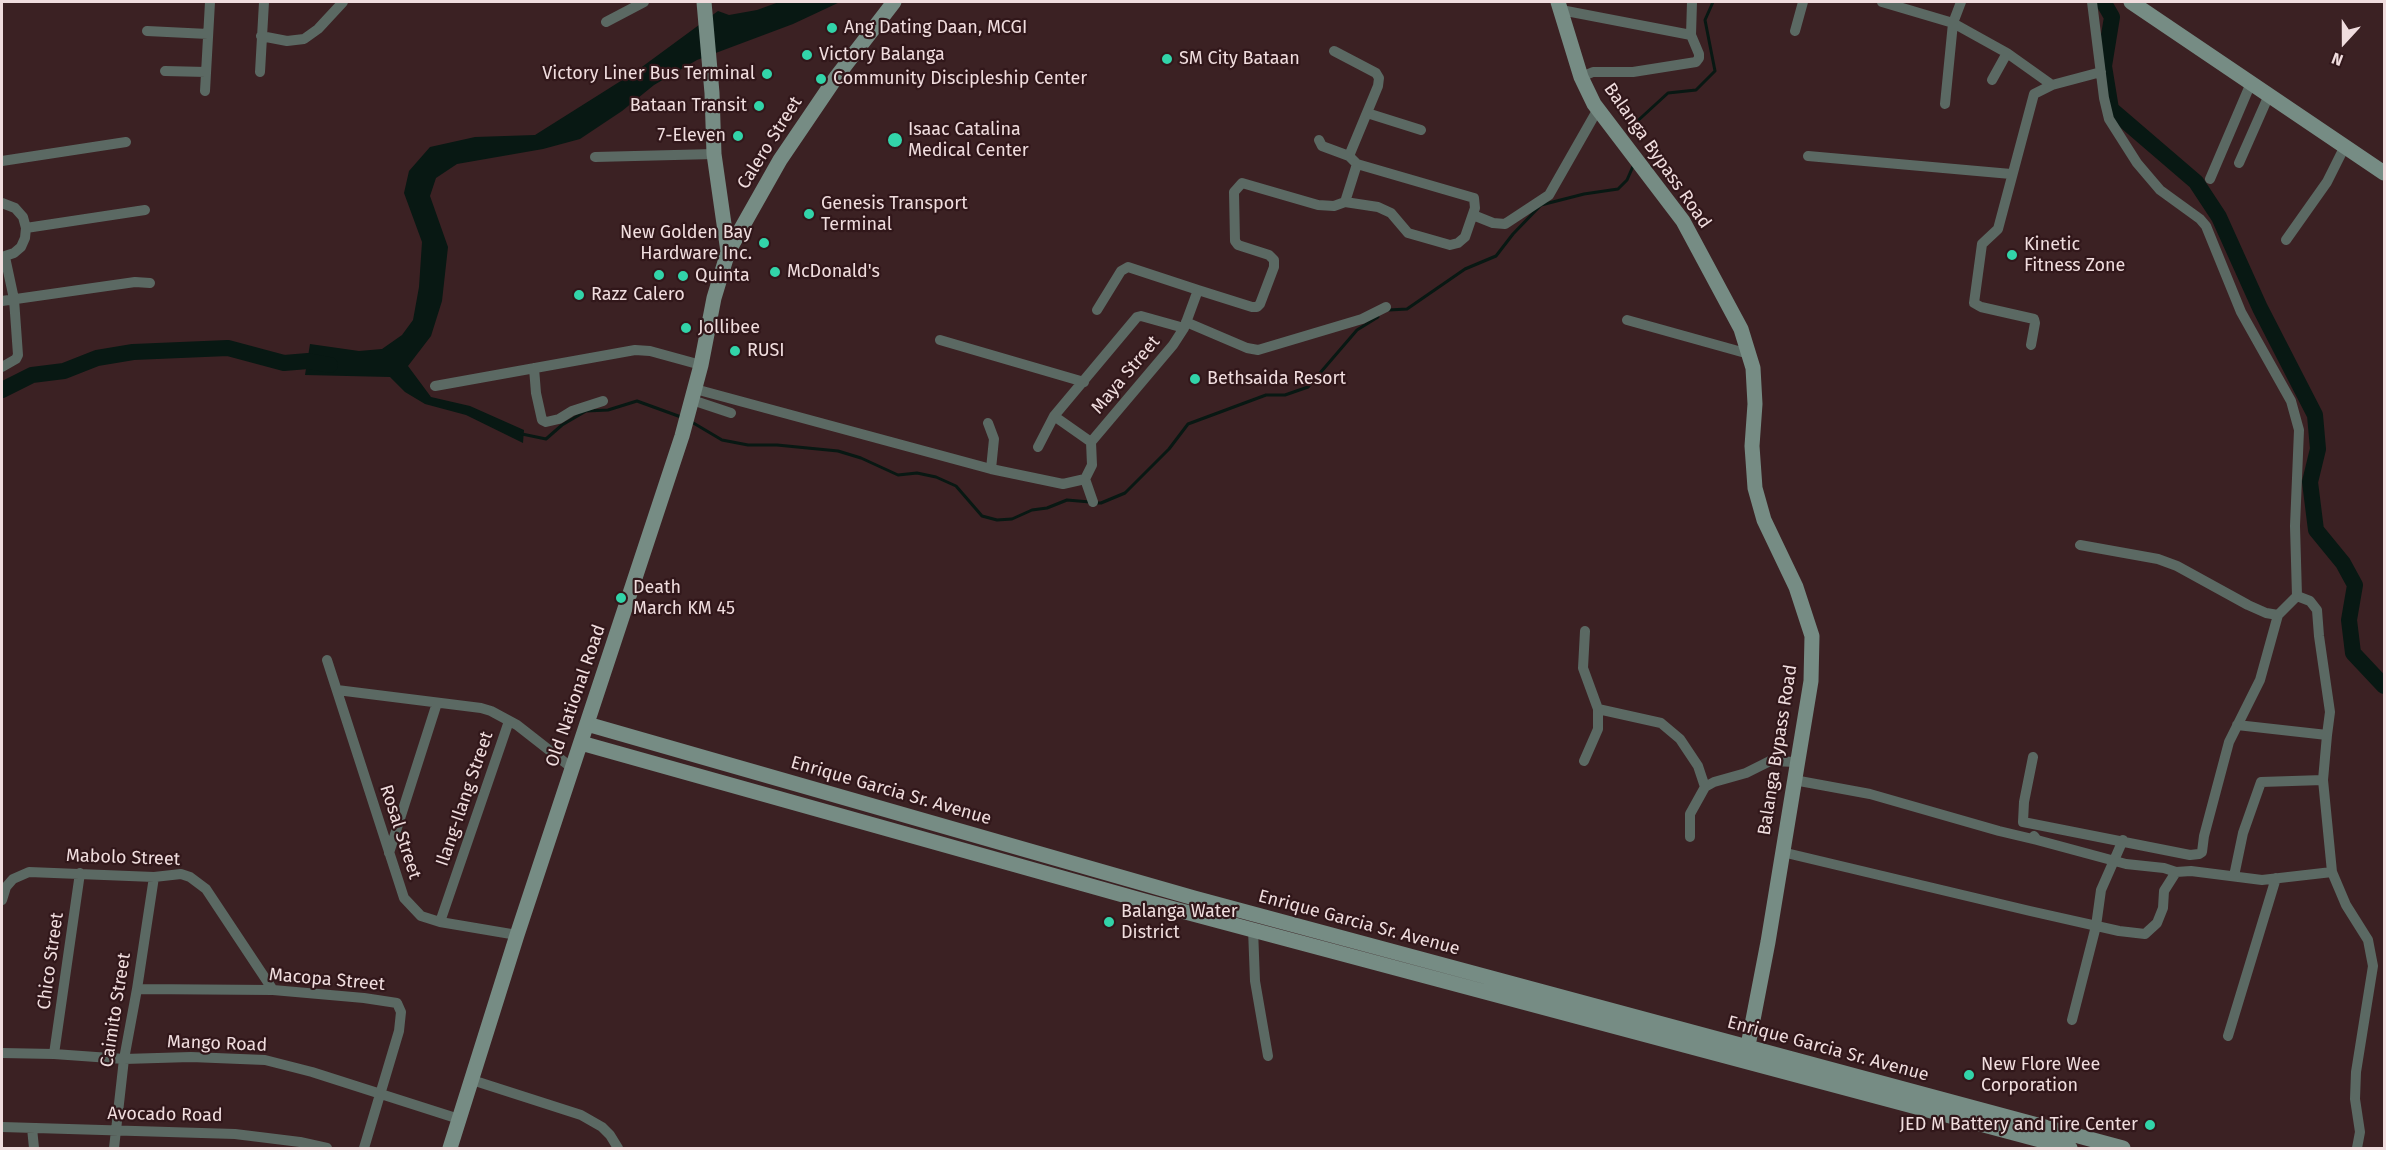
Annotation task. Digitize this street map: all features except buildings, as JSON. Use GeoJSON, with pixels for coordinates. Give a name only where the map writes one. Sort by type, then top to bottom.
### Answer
{"type":"FeatureCollection","features":[{"type":"Feature","properties":{"kind":"main road","name":"Calero Street"},"geometry":{"type":"LineString","coordinates":[[728,252],[780,160],[837,76],[894,2]]}},
{"type":"Feature","properties":{"kind":"main road"},"geometry":{"type":"LineString","coordinates":[[2131,2],[2385,173]]}},
{"type":"Feature","properties":{"kind":"main road"},"geometry":{"type":"LineString","coordinates":[[704,4],[717,188],[728,252]]}},
{"type":"Feature","properties":{"kind":"main road","name":"Balanga Bypass Road"},"geometry":{"type":"LineString","coordinates":[[1560,6],[1581,77],[1598,109],[1683,221],[1741,329],[1753,368],[1755,404],[1752,446],[1755,488],[1764,520],[1796,587],[1812,636],[1811,681],[1747,1055]]}},
{"type":"Feature","properties":{"kind":"main road","name":"Old National Road"},"geometry":{"type":"LineString","coordinates":[[450,1149],[516,935],[690,406],[701,365],[714,298],[728,252]]}},
{"type":"Feature","properties":{"kind":"main road","name":"Enrique Garcia Sr. Avenue"},"geometry":{"type":"LineString","coordinates":[[587,724],[1193,905],[1252,929],[2123,1149]]}},
{"type":"Feature","properties":{"kind":"main road","name":"Enrique Garcia Sr. Avenue"},"geometry":{"type":"LineString","coordinates":[[581,743],[1747,1055],[2070,1149]]}},
{"type":"Feature","properties":{"kind":"street"},"geometry":{"type":"LineString","coordinates":[[206,91],[210,2]]}},
{"type":"Feature","properties":{"kind":"street"},"geometry":{"type":"LineString","coordinates":[[260,72],[264,2]]}},
{"type":"Feature","properties":{"kind":"street"},"geometry":{"type":"LineString","coordinates":[[261,36],[287,41],[304,39],[318,30],[343,2]]}},
{"type":"Feature","properties":{"kind":"street"},"geometry":{"type":"LineString","coordinates":[[606,22],[644,2]]}},
{"type":"Feature","properties":{"kind":"street"},"geometry":{"type":"LineString","coordinates":[[1581,77],[1593,72],[1643,71],[1696,62],[1699,54],[1691,35],[1692,2]]}},
{"type":"Feature","properties":{"kind":"street"},"geometry":{"type":"LineString","coordinates":[[1796,31],[1803,2]]}},
{"type":"Feature","properties":{"kind":"street"},"geometry":{"type":"LineString","coordinates":[[1882,2],[1897,3],[1953,23],[2007,53],[2052,85]]}},
{"type":"Feature","properties":{"kind":"street"},"geometry":{"type":"LineString","coordinates":[[1945,104],[1953,23],[1961,2]]}},
{"type":"Feature","properties":{"kind":"street"},"geometry":{"type":"LineString","coordinates":[[2023,822],[2190,855],[2202,852],[2204,836],[2227,749],[2260,680],[2278,615],[2297,596],[2295,526],[2299,430],[2291,401],[2241,312],[2206,226],[2200,219],[2160,190],[2137,163],[2109,119],[2100,72],[2092,5]]}},
{"type":"Feature","properties":{"kind":"street"},"geometry":{"type":"LineString","coordinates":[[1560,6],[1691,35]]}},
{"type":"Feature","properties":{"kind":"street"},"geometry":{"type":"LineString","coordinates":[[147,31],[208,34]]}},
{"type":"Feature","properties":{"kind":"street"},"geometry":{"type":"LineString","coordinates":[[1334,51],[1365,67],[1379,78],[1378,86],[1366,113],[1353,160],[1345,202]]}},
{"type":"Feature","properties":{"kind":"street"},"geometry":{"type":"LineString","coordinates":[[1992,80],[2007,53]]}},
{"type":"Feature","properties":{"kind":"street"},"geometry":{"type":"LineString","coordinates":[[165,71],[206,72]]}},
{"type":"Feature","properties":{"kind":"street"},"geometry":{"type":"LineString","coordinates":[[2031,345],[2034,319],[1981,307],[1974,303],[1983,244],[1998,229],[2031,100],[2037,91],[2100,72]]}},
{"type":"Feature","properties":{"kind":"street"},"geometry":{"type":"LineString","coordinates":[[2210,179],[2251,83]]}},
{"type":"Feature","properties":{"kind":"street"},"geometry":{"type":"LineString","coordinates":[[2239,163],[2269,95]]}},
{"type":"Feature","properties":{"kind":"street"},"geometry":{"type":"LineString","coordinates":[[1473,215],[1493,223],[1505,224],[1549,195],[1598,109]]}},
{"type":"Feature","properties":{"kind":"street"},"geometry":{"type":"LineString","coordinates":[[1366,113],[1421,130]]}},
{"type":"Feature","properties":{"kind":"street"},"geometry":{"type":"LineString","coordinates":[[1097,310],[1121,271],[1128,267],[1257,307],[1275,260],[1269,255],[1238,245],[1235,241],[1234,192],[1242,183],[1318,205],[1334,206],[1345,202],[1378,207],[1391,213],[1408,233],[1450,245],[1458,243],[1465,237],[1476,201],[1469,196],[1353,160],[1322,146],[1319,140]]}},
{"type":"Feature","properties":{"kind":"street"},"geometry":{"type":"LineString","coordinates":[[2,160],[126,142]]}},
{"type":"Feature","properties":{"kind":"street"},"geometry":{"type":"LineString","coordinates":[[2286,240],[2327,182],[2345,146]]}},
{"type":"Feature","properties":{"kind":"street"},"geometry":{"type":"LineString","coordinates":[[596,157],[714,154]]}},
{"type":"Feature","properties":{"kind":"street"},"geometry":{"type":"LineString","coordinates":[[1808,156],[2011,174]]}},
{"type":"Feature","properties":{"kind":"street"},"geometry":{"type":"LineString","coordinates":[[2,203],[15,208],[23,217],[26,228],[21,247],[14,253],[3,257],[14,299],[18,355],[16,359],[2,367]]}},
{"type":"Feature","properties":{"kind":"street"},"geometry":{"type":"LineString","coordinates":[[26,228],[146,210]]}},
{"type":"Feature","properties":{"kind":"street"},"geometry":{"type":"LineString","coordinates":[[2,301],[135,282],[150,283]]}},
{"type":"Feature","properties":{"kind":"street","name":"Maya Street"},"geometry":{"type":"LineString","coordinates":[[1091,442],[1173,345],[1185,325],[1198,290]]}},
{"type":"Feature","properties":{"kind":"street"},"geometry":{"type":"LineString","coordinates":[[1038,447],[1054,416],[1137,317],[1185,325],[1258,350],[1362,320],[1386,307]]}},
{"type":"Feature","properties":{"kind":"street"},"geometry":{"type":"LineString","coordinates":[[1627,320],[1749,354]]}},
{"type":"Feature","properties":{"kind":"street"},"geometry":{"type":"LineString","coordinates":[[940,340],[1084,382]]}},
{"type":"Feature","properties":{"kind":"street"},"geometry":{"type":"LineString","coordinates":[[435,386],[635,350],[650,351],[701,365]]}},
{"type":"Feature","properties":{"kind":"street"},"geometry":{"type":"LineString","coordinates":[[534,368],[536,393],[542,420],[546,422],[603,401]]}},
{"type":"Feature","properties":{"kind":"street"},"geometry":{"type":"LineString","coordinates":[[690,406],[1063,484],[1085,479]]}},
{"type":"Feature","properties":{"kind":"street"},"geometry":{"type":"LineString","coordinates":[[690,406],[732,413]]}},
{"type":"Feature","properties":{"kind":"street"},"geometry":{"type":"LineString","coordinates":[[1054,416],[1091,442],[1092,465],[1085,479],[1093,502]]}},
{"type":"Feature","properties":{"kind":"street"},"geometry":{"type":"LineString","coordinates":[[988,423],[994,439],[992,469]]}},
{"type":"Feature","properties":{"kind":"street"},"geometry":{"type":"LineString","coordinates":[[2080,544],[2158,559],[2177,566],[2247,605],[2278,615]]}},
{"type":"Feature","properties":{"kind":"street"},"geometry":{"type":"LineString","coordinates":[[2297,596],[2310,602],[2317,610],[2330,712],[2323,780],[2332,872],[2346,905],[2368,940],[2373,966],[2356,1072],[2355,1099],[2360,1132],[2357,1149]]}},
{"type":"Feature","properties":{"kind":"street"},"geometry":{"type":"LineString","coordinates":[[1584,761],[1598,729],[1598,709],[1583,668],[1586,631]]}},
{"type":"Feature","properties":{"kind":"street","name":"Rosal Street"},"geometry":{"type":"LineString","coordinates":[[327,660],[404,898],[421,916],[440,922],[516,935]]}},
{"type":"Feature","properties":{"kind":"street"},"geometry":{"type":"LineString","coordinates":[[337,690],[481,708],[509,721],[572,768]]}},
{"type":"Feature","properties":{"kind":"street"},"geometry":{"type":"LineString","coordinates":[[389,853],[437,703]]}},
{"type":"Feature","properties":{"kind":"street"},"geometry":{"type":"LineString","coordinates":[[1598,709],[1661,723],[1680,739],[1698,766],[1705,787]]}},
{"type":"Feature","properties":{"kind":"street","name":"Ilang-Ilang Street"},"geometry":{"type":"LineString","coordinates":[[440,922],[509,721]]}},
{"type":"Feature","properties":{"kind":"street"},"geometry":{"type":"LineString","coordinates":[[2237,724],[2327,735]]}},
{"type":"Feature","properties":{"kind":"street"},"geometry":{"type":"LineString","coordinates":[[2033,758],[2024,802],[2023,822],[2037,840]]}},
{"type":"Feature","properties":{"kind":"street"},"geometry":{"type":"LineString","coordinates":[[1690,837],[1690,814],[1705,787],[1714,782],[1746,773],[1770,761],[1797,762]]}},
{"type":"Feature","properties":{"kind":"street"},"geometry":{"type":"LineString","coordinates":[[1794,780],[1870,794],[2126,864],[2164,868],[2176,872],[2191,871],[2262,879],[2332,872]]}},
{"type":"Feature","properties":{"kind":"street"},"geometry":{"type":"LineString","coordinates":[[2234,876],[2243,833],[2261,782],[2323,780]]}},
{"type":"Feature","properties":{"kind":"street"},"geometry":{"type":"LineString","coordinates":[[2072,1020],[2096,926],[2101,890],[2123,840]]}},
{"type":"Feature","properties":{"kind":"street"},"geometry":{"type":"LineString","coordinates":[[1782,852],[2096,926],[2145,934],[2157,923],[2163,908],[2164,891],[2176,872]]}},
{"type":"Feature","properties":{"kind":"street","name":"Mabolo Street"},"geometry":{"type":"LineString","coordinates":[[2,900],[6,887],[13,879],[28,872],[154,877],[182,874],[206,889],[273,990]]}},
{"type":"Feature","properties":{"kind":"street","name":"Chico Street"},"geometry":{"type":"LineString","coordinates":[[54,1054],[80,873]]}},
{"type":"Feature","properties":{"kind":"street","name":"Caimito Street"},"geometry":{"type":"LineString","coordinates":[[114,1149],[124,1059],[154,877]]}},
{"type":"Feature","properties":{"kind":"street"},"geometry":{"type":"LineString","coordinates":[[2228,1036],[2276,878]]}},
{"type":"Feature","properties":{"kind":"street"},"geometry":{"type":"LineString","coordinates":[[1252,929],[1255,981],[1268,1056]]}},
{"type":"Feature","properties":{"kind":"street","name":"Macopa Street"},"geometry":{"type":"LineString","coordinates":[[137,989],[273,990],[397,1003],[401,1012],[399,1031],[364,1149]]}},
{"type":"Feature","properties":{"kind":"street","name":"Mango Road"},"geometry":{"type":"LineString","coordinates":[[2,1053],[124,1059],[191,1057],[265,1060],[312,1072],[459,1119]]}},
{"type":"Feature","properties":{"kind":"street"},"geometry":{"type":"LineString","coordinates":[[472,1080],[580,1115],[602,1127],[618,1149]]}},
{"type":"Feature","properties":{"kind":"street","name":"Avocado Road"},"geometry":{"type":"LineString","coordinates":[[2,1127],[234,1134],[327,1149]]}},
{"type":"Feature","properties":{"kind":"street"},"geometry":{"type":"LineString","coordinates":[[32,1128],[34,1149]]}},
{"type":"Feature","properties":{"kind":"shaded area"},"geometry":{"type":"Polygon","coordinates":[[[779,2],[840,2],[793,24],[697,60],[654,85],[622,111],[580,139],[543,149],[457,164],[436,178],[430,196],[448,247],[442,301],[431,336],[408,366],[431,397],[470,406],[524,430],[523,443],[466,415],[425,404],[405,392],[390,377],[305,375],[310,344],[359,351],[382,349],[402,335],[413,320],[419,287],[422,242],[404,193],[409,171],[430,147],[475,137],[535,135],[635,72],[718,11],[729,15],[757,10],[779,2]]]}},
{"type":"Feature","properties":{"kind":"waterway"},"geometry":{"type":"LineString","coordinates":[[1632,126],[1668,93],[1696,90],[1715,71],[1705,20],[1713,2]]}},
{"type":"Feature","properties":{"kind":"waterway"},"geometry":{"type":"LineString","coordinates":[[2099,2],[2104,3]]}},
{"type":"Feature","properties":{"kind":"waterway"},"geometry":{"type":"LineString","coordinates":[[2104,3],[2112,17],[2104,66],[2111,109],[2196,182],[2219,217],[2260,308],[2315,415],[2318,449],[2310,482],[2316,530],[2343,563],[2355,585],[2349,620],[2353,653],[2384,686]]}},
{"type":"Feature","properties":{"kind":"waterway"},"geometry":{"type":"LineString","coordinates":[[1389,310],[1407,309],[1465,269],[1496,256],[1513,234],[1541,205],[1584,194],[1618,189],[1627,180],[1634,164]]}},
{"type":"Feature","properties":{"kind":"waterway"},"geometry":{"type":"LineString","coordinates":[[1097,503],[1125,493],[1169,449],[1188,424],[1266,395],[1285,395],[1308,387],[1357,330],[1378,317]]}},
{"type":"Feature","properties":{"kind":"waterway"},"geometry":{"type":"LineString","coordinates":[[2,390],[32,375],[64,371],[97,358],[133,352],[228,348],[284,363],[308,361],[330,365]]}},
{"type":"Feature","properties":{"kind":"waterway"},"geometry":{"type":"LineString","coordinates":[[522,434],[546,439],[562,425],[586,411],[608,410],[637,401],[681,417]]}},
{"type":"Feature","properties":{"kind":"waterway"},"geometry":{"type":"LineString","coordinates":[[690,421],[722,440],[748,445],[777,445],[838,451],[861,458],[898,475],[917,473],[936,477],[956,486],[982,516],[997,520],[1012,519],[1032,510],[1047,508],[1067,500],[1090,502]]}},
{"type":"Feature","properties":{"kind":"place","name":"Ang Dating Daan, MCGI"},"geometry":{"type":"Point","coordinates":[832,28]}},
{"type":"Feature","properties":{"kind":"place","name":"Victory Balanga"},"geometry":{"type":"Point","coordinates":[807,55]}},
{"type":"Feature","properties":{"kind":"place","name":"SM City Bataan"},"geometry":{"type":"Point","coordinates":[1167,59]}},
{"type":"Feature","properties":{"kind":"place","name":"Victory Liner Bus Terminal"},"geometry":{"type":"Point","coordinates":[767,74]}},
{"type":"Feature","properties":{"kind":"place","name":"Community Discipleship Center"},"geometry":{"type":"Point","coordinates":[821,79]}},
{"type":"Feature","properties":{"kind":"place","name":"Bataan Transit"},"geometry":{"type":"Point","coordinates":[759,106]}},
{"type":"Feature","properties":{"kind":"place","name":"7-Eleven"},"geometry":{"type":"Point","coordinates":[738,136]}},
{"type":"Feature","properties":{"kind":"place","name":"Isaac Catalina Medical Center"},"geometry":{"type":"Point","coordinates":[895,140]}},
{"type":"Feature","properties":{"kind":"place","name":"Genesis Transport Terminal"},"geometry":{"type":"Point","coordinates":[809,214]}},
{"type":"Feature","properties":{"kind":"place","name":"New Golden Bay Hardware Inc."},"geometry":{"type":"Point","coordinates":[764,243]}},
{"type":"Feature","properties":{"kind":"place","name":"Kinetic Fitness Zone"},"geometry":{"type":"Point","coordinates":[2012,255]}},
{"type":"Feature","properties":{"kind":"place","name":"McDonald's"},"geometry":{"type":"Point","coordinates":[775,272]}},
{"type":"Feature","properties":{"kind":"place","name":"Calero"},"geometry":{"type":"Point","coordinates":[659,275]}},
{"type":"Feature","properties":{"kind":"place","name":"Quinta"},"geometry":{"type":"Point","coordinates":[683,276]}},
{"type":"Feature","properties":{"kind":"place","name":"Razz"},"geometry":{"type":"Point","coordinates":[579,295]}},
{"type":"Feature","properties":{"kind":"place","name":"Jollibee"},"geometry":{"type":"Point","coordinates":[686,328]}},
{"type":"Feature","properties":{"kind":"place","name":"RUSI"},"geometry":{"type":"Point","coordinates":[735,351]}},
{"type":"Feature","properties":{"kind":"place","name":"Bethsaida Resort"},"geometry":{"type":"Point","coordinates":[1195,379]}},
{"type":"Feature","properties":{"kind":"place","name":"Death March KM 45"},"geometry":{"type":"Point","coordinates":[621,598]}},
{"type":"Feature","properties":{"kind":"place","name":"Balanga Water District"},"geometry":{"type":"Point","coordinates":[1109,922]}},
{"type":"Feature","properties":{"kind":"place","name":"New Flore Wee Corporation"},"geometry":{"type":"Point","coordinates":[1969,1075]}},
{"type":"Feature","properties":{"kind":"place","name":"JED M Battery and Tire Center"},"geometry":{"type":"Point","coordinates":[2150,1125]}}]}
